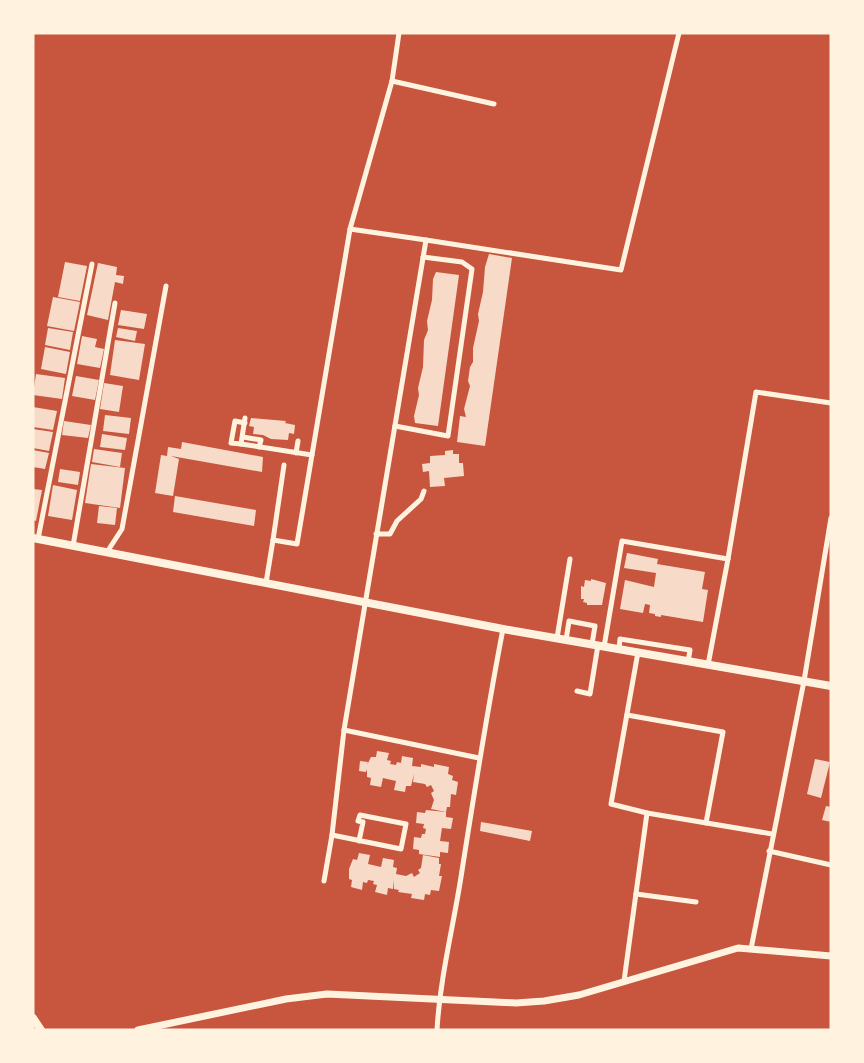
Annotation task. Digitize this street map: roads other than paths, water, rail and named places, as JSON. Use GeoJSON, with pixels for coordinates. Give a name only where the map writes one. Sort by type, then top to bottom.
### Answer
{"type":"FeatureCollection","features":[{"type":"Feature","properties":{"kind":"main road"},"geometry":{"type":"LineString","coordinates":[[35,538],[503,629],[831,686]]}},
{"type":"Feature","properties":{"kind":"main road"},"geometry":{"type":"LineString","coordinates":[[33,1018],[41,1030]]}},
{"type":"Feature","properties":{"kind":"street"},"geometry":{"type":"LineString","coordinates":[[273,540],[297,544],[350,229],[392,81],[399,33]]}},
{"type":"Feature","properties":{"kind":"street"},"geometry":{"type":"LineString","coordinates":[[350,229],[621,270],[679,33]]}},
{"type":"Feature","properties":{"kind":"street"},"geometry":{"type":"LineString","coordinates":[[392,81],[494,104]]}},
{"type":"Feature","properties":{"kind":"street"},"geometry":{"type":"LineString","coordinates":[[324,881],[332,835],[344,730],[426,240]]}},
{"type":"Feature","properties":{"kind":"street"},"geometry":{"type":"LineString","coordinates":[[395,426],[448,436],[472,269],[462,262],[423,257]]}},
{"type":"Feature","properties":{"kind":"street"},"geometry":{"type":"LineString","coordinates":[[35,538],[92,264]]}},
{"type":"Feature","properties":{"kind":"street"},"geometry":{"type":"LineString","coordinates":[[107,552],[122,528],[166,286]]}},
{"type":"Feature","properties":{"kind":"street"},"geometry":{"type":"LineString","coordinates":[[73,546],[115,303]]}},
{"type":"Feature","properties":{"kind":"street"},"geometry":{"type":"LineString","coordinates":[[708,665],[756,392],[831,403]]}},
{"type":"Feature","properties":{"kind":"street"},"geometry":{"type":"LineString","coordinates":[[242,444],[245,420],[235,421],[231,443],[312,455]]}},
{"type":"Feature","properties":{"kind":"street"},"geometry":{"type":"LineString","coordinates":[[243,437],[261,440],[259,447]]}},
{"type":"Feature","properties":{"kind":"street"},"geometry":{"type":"LineString","coordinates":[[296,453],[298,441]]}},
{"type":"Feature","properties":{"kind":"street"},"geometry":{"type":"LineString","coordinates":[[266,583],[284,465]]}},
{"type":"Feature","properties":{"kind":"street"},"geometry":{"type":"LineString","coordinates":[[376,534],[390,534],[396,520],[421,499],[423,491]]}},
{"type":"Feature","properties":{"kind":"street"},"geometry":{"type":"LineString","coordinates":[[751,949],[804,681],[831,518]]}},
{"type":"Feature","properties":{"kind":"street"},"geometry":{"type":"LineString","coordinates":[[577,692],[590,694],[598,645],[622,541],[728,559]]}},
{"type":"Feature","properties":{"kind":"street"},"geometry":{"type":"LineString","coordinates":[[824,558],[831,559]]}},
{"type":"Feature","properties":{"kind":"street"},"geometry":{"type":"LineString","coordinates":[[556,638],[570,559]]}},
{"type":"Feature","properties":{"kind":"street"},"geometry":{"type":"LineString","coordinates":[[566,640],[569,621],[595,626],[598,645]]}},
{"type":"Feature","properties":{"kind":"street"},"geometry":{"type":"LineString","coordinates":[[437,1030],[439,999],[503,629]]}},
{"type":"Feature","properties":{"kind":"street"},"geometry":{"type":"LineString","coordinates":[[619,649],[620,639],[690,650],[688,662]]}},
{"type":"Feature","properties":{"kind":"street"},"geometry":{"type":"LineString","coordinates":[[638,652],[611,804],[647,813],[772,834]]}},
{"type":"Feature","properties":{"kind":"street"},"geometry":{"type":"LineString","coordinates":[[627,715],[723,732],[706,823]]}},
{"type":"Feature","properties":{"kind":"street"},"geometry":{"type":"LineString","coordinates":[[344,730],[479,758]]}},
{"type":"Feature","properties":{"kind":"street"},"geometry":{"type":"LineString","coordinates":[[624,981],[647,813]]}},
{"type":"Feature","properties":{"kind":"street"},"geometry":{"type":"LineString","coordinates":[[332,835],[359,841],[401,849],[406,824],[360,815],[358,821],[363,822],[359,841]]}},
{"type":"Feature","properties":{"kind":"street"},"geometry":{"type":"LineString","coordinates":[[769,852],[831,865]]}},
{"type":"Feature","properties":{"kind":"street"},"geometry":{"type":"LineString","coordinates":[[636,894],[696,902]]}},
{"type":"Feature","properties":{"kind":"street"},"geometry":{"type":"LineString","coordinates":[[138,1030],[286,999],[327,994],[516,1003],[544,1001],[579,995],[738,948],[831,956]]}}]}
